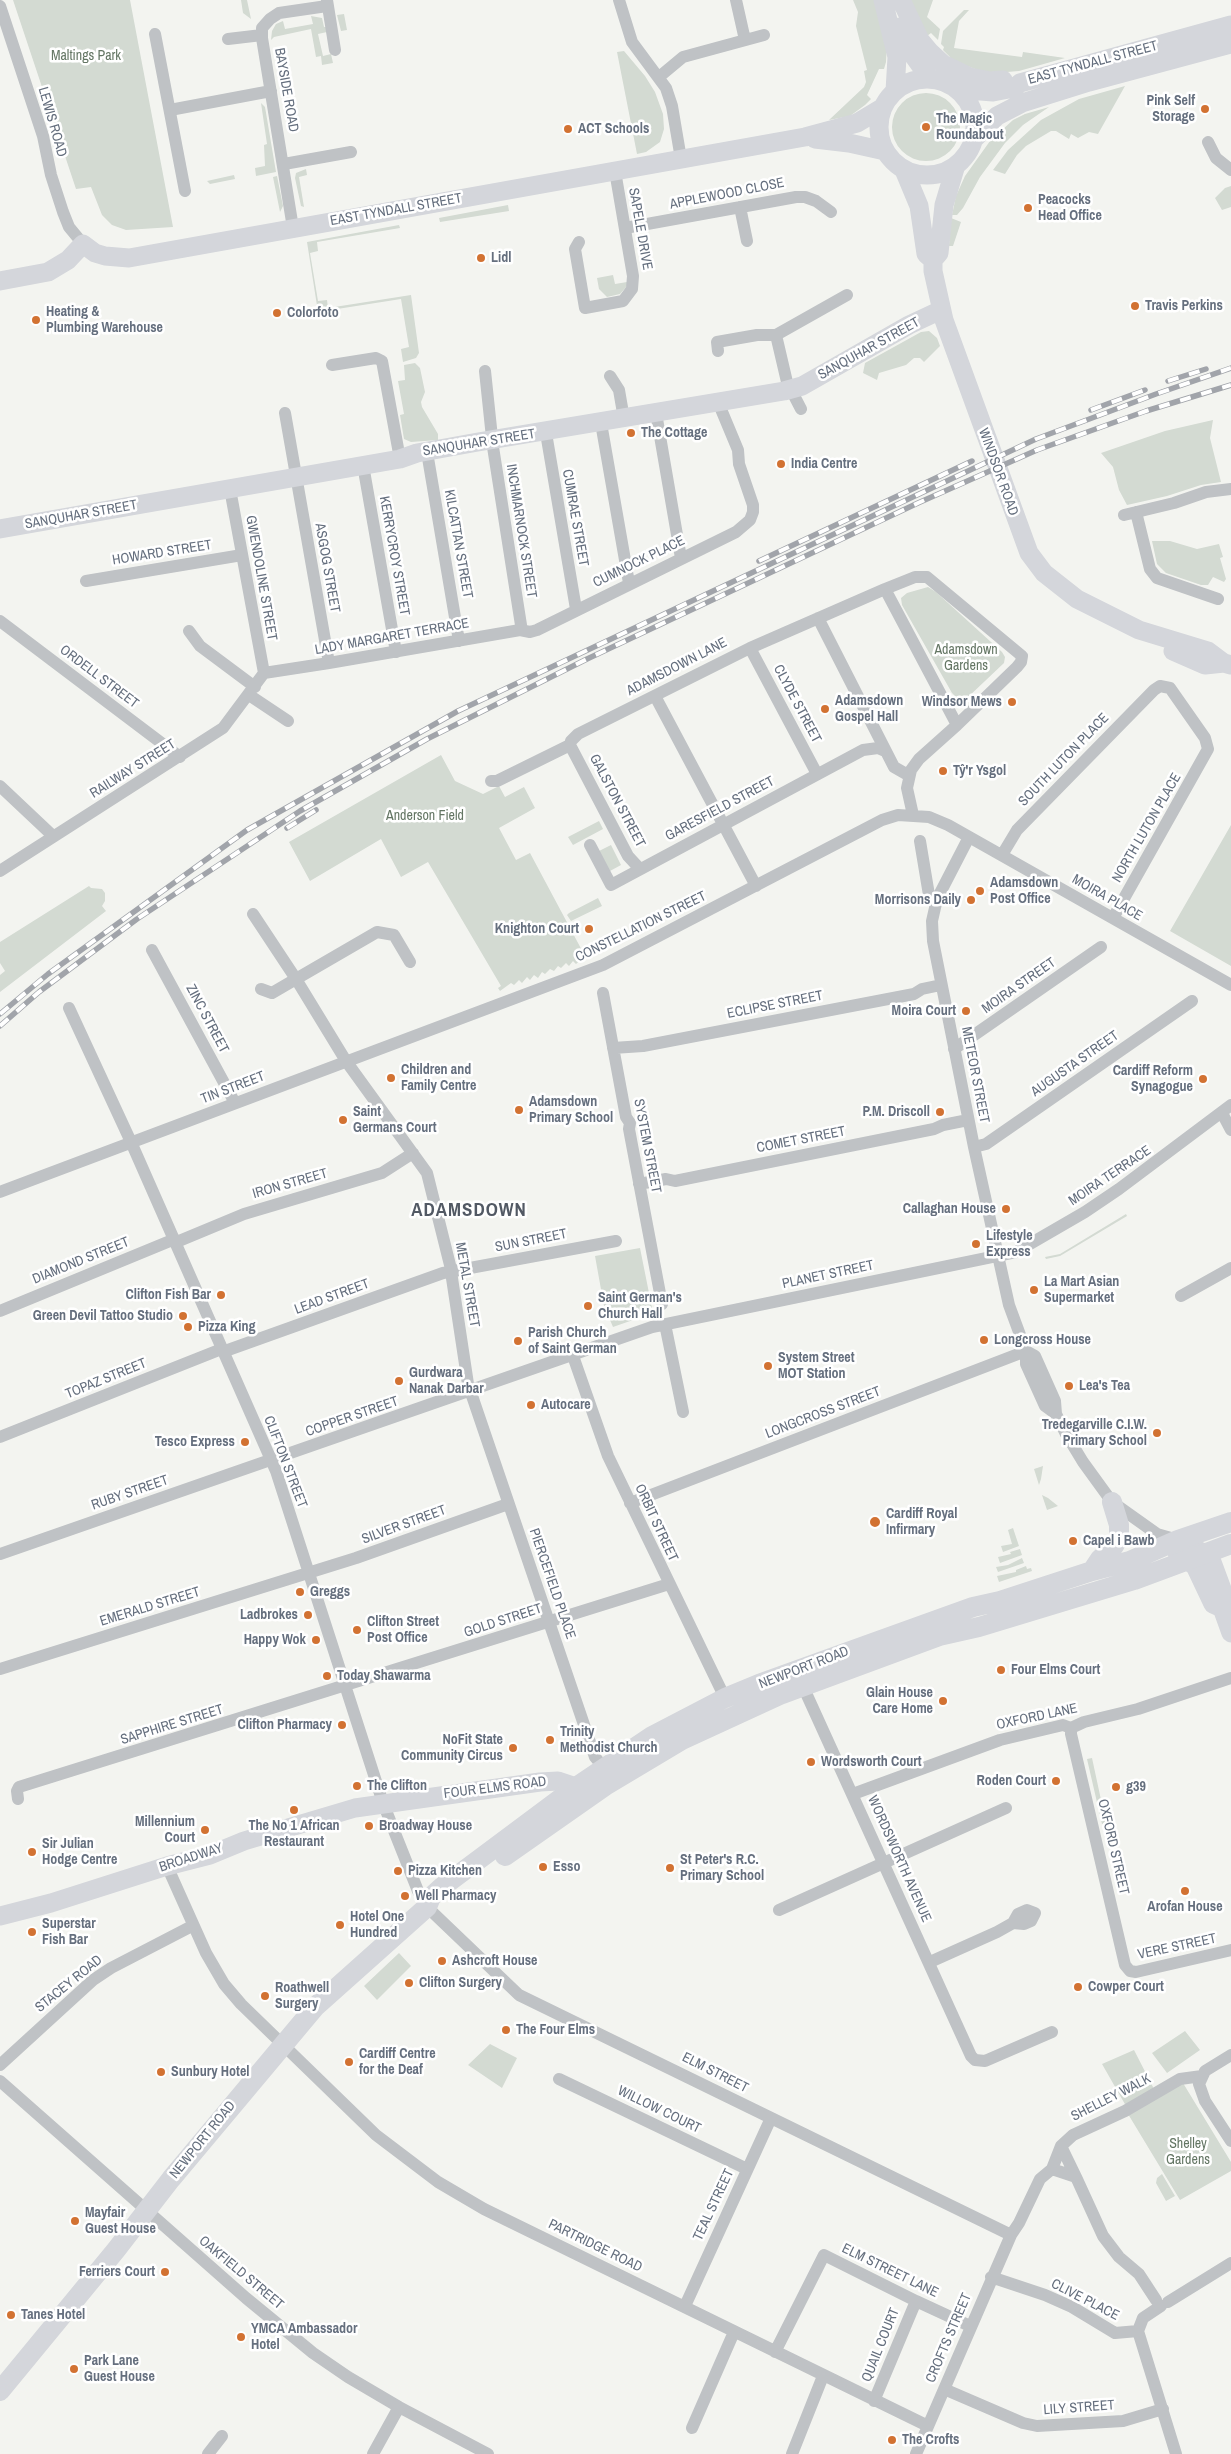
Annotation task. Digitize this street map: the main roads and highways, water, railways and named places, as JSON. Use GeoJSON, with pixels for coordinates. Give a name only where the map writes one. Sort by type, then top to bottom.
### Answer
{"type":"FeatureCollection","features":[{"type":"Feature","properties":{"kind":"main road"},"geometry":{"type":"LineString","coordinates":[[1092,1571],[1118,1540],[1119,1525],[1112,1502]]}},
{"type":"Feature","properties":{"kind":"main road","name":"NEWPORT ROAD"},"geometry":{"type":"LineString","coordinates":[[0,2392],[282,2044],[315,2007],[427,1907],[430,1897],[576,1787],[608,1778],[799,1678],[973,1608],[1130,1561],[1167,1540],[1231,1522]]}},
{"type":"Feature","properties":{"kind":"main road","name":"NEWPORT ROAD"},"geometry":{"type":"LineString","coordinates":[[427,1907],[438,1906],[608,1778],[652,1736],[725,1698],[939,1636],[979,1627],[1134,1580],[1231,1544]]}},
{"type":"Feature","properties":{"kind":"railway"},"geometry":{"type":"LineString","coordinates":[[0,1014],[48,974],[247,830],[458,711],[1036,439],[1231,368]]}},
{"type":"Feature","properties":{"kind":"railway"},"geometry":{"type":"LineString","coordinates":[[1168,381],[1206,369]]}},
{"type":"Feature","properties":{"kind":"railway"},"geometry":{"type":"LineString","coordinates":[[0,1026],[39,992],[137,919],[300,811],[427,739],[587,659],[918,503],[1037,450],[1146,411],[1231,385]]}},
{"type":"Feature","properties":{"kind":"railway"},"geometry":{"type":"LineString","coordinates":[[1091,410],[1145,390]]}},
{"type":"Feature","properties":{"kind":"railway"},"geometry":{"type":"LineString","coordinates":[[759,561],[972,461]]}},
{"type":"Feature","properties":{"kind":"railway"},"geometry":{"type":"LineString","coordinates":[[287,828],[316,810]]}},
{"type":"Feature","properties":{"kind":"place","name":"Pink Self Storage"},"geometry":{"type":"Point","coordinates":[1205,109]}},
{"type":"Feature","properties":{"kind":"place","name":"The Magic Roundabout"},"geometry":{"type":"Point","coordinates":[926,127]}},
{"type":"Feature","properties":{"kind":"place","name":"ACT Schools"},"geometry":{"type":"Point","coordinates":[568,129]}},
{"type":"Feature","properties":{"kind":"place","name":"Peacocks Head Office"},"geometry":{"type":"Point","coordinates":[1028,208]}},
{"type":"Feature","properties":{"kind":"place","name":"Lidl"},"geometry":{"type":"Point","coordinates":[481,258]}},
{"type":"Feature","properties":{"kind":"place","name":"Travis Perkins"},"geometry":{"type":"Point","coordinates":[1135,306]}},
{"type":"Feature","properties":{"kind":"place","name":"Colorfoto"},"geometry":{"type":"Point","coordinates":[277,313]}},
{"type":"Feature","properties":{"kind":"place","name":"Heating & Plumbing Warehouse"},"geometry":{"type":"Point","coordinates":[36,320]}},
{"type":"Feature","properties":{"kind":"place","name":"The Cottage"},"geometry":{"type":"Point","coordinates":[631,433]}},
{"type":"Feature","properties":{"kind":"place","name":"India Centre"},"geometry":{"type":"Point","coordinates":[781,464]}},
{"type":"Feature","properties":{"kind":"place","name":"Windsor Mews"},"geometry":{"type":"Point","coordinates":[1012,702]}},
{"type":"Feature","properties":{"kind":"place","name":"Adamsdown Gospel Hall"},"geometry":{"type":"Point","coordinates":[825,709]}},
{"type":"Feature","properties":{"kind":"place","name":"Tŷ'r Ysgol"},"geometry":{"type":"Point","coordinates":[943,771]}},
{"type":"Feature","properties":{"kind":"place","name":"Adamsdown Post Office"},"geometry":{"type":"Point","coordinates":[980,891]}},
{"type":"Feature","properties":{"kind":"place","name":"Morrisons Daily"},"geometry":{"type":"Point","coordinates":[971,900]}},
{"type":"Feature","properties":{"kind":"place","name":"Knighton Court"},"geometry":{"type":"Point","coordinates":[589,929]}},
{"type":"Feature","properties":{"kind":"place","name":"Moira Court"},"geometry":{"type":"Point","coordinates":[966,1011]}},
{"type":"Feature","properties":{"kind":"place","name":"Children and Family Centre"},"geometry":{"type":"Point","coordinates":[391,1078]}},
{"type":"Feature","properties":{"kind":"place","name":"Cardiff Reform Synagogue"},"geometry":{"type":"Point","coordinates":[1203,1079]}},
{"type":"Feature","properties":{"kind":"place","name":"Adamsdown Primary School"},"geometry":{"type":"Point","coordinates":[519,1110]}},
{"type":"Feature","properties":{"kind":"place","name":"P.M. Driscoll"},"geometry":{"type":"Point","coordinates":[940,1112]}},
{"type":"Feature","properties":{"kind":"place","name":"Saint Germans Court"},"geometry":{"type":"Point","coordinates":[343,1120]}},
{"type":"Feature","properties":{"kind":"place","name":"Callaghan House"},"geometry":{"type":"Point","coordinates":[1006,1209]}},
{"type":"Feature","properties":{"kind":"place","name":"Lifestyle Express"},"geometry":{"type":"Point","coordinates":[976,1244]}},
{"type":"Feature","properties":{"kind":"place","name":"La Mart Asian Supermarket"},"geometry":{"type":"Point","coordinates":[1034,1290]}},
{"type":"Feature","properties":{"kind":"place","name":"Clifton Fish Bar"},"geometry":{"type":"Point","coordinates":[221,1295]}},
{"type":"Feature","properties":{"kind":"place","name":"Saint German's Church Hall"},"geometry":{"type":"Point","coordinates":[588,1306]}},
{"type":"Feature","properties":{"kind":"place","name":"Green Devil Tattoo Studio"},"geometry":{"type":"Point","coordinates":[183,1316]}},
{"type":"Feature","properties":{"kind":"place","name":"Pizza King"},"geometry":{"type":"Point","coordinates":[188,1327]}},
{"type":"Feature","properties":{"kind":"place","name":"Longcross House"},"geometry":{"type":"Point","coordinates":[984,1340]}},
{"type":"Feature","properties":{"kind":"place","name":"Parish Church of Saint German"},"geometry":{"type":"Point","coordinates":[518,1341]}},
{"type":"Feature","properties":{"kind":"place","name":"System Street MOT Station"},"geometry":{"type":"Point","coordinates":[768,1366]}},
{"type":"Feature","properties":{"kind":"place","name":"Gurdwara Nanak Darbar"},"geometry":{"type":"Point","coordinates":[399,1381]}},
{"type":"Feature","properties":{"kind":"place","name":"Lea's Tea"},"geometry":{"type":"Point","coordinates":[1069,1386]}},
{"type":"Feature","properties":{"kind":"place","name":"Autocare"},"geometry":{"type":"Point","coordinates":[531,1405]}},
{"type":"Feature","properties":{"kind":"place","name":"Tredegarville C.I.W. Primary School"},"geometry":{"type":"Point","coordinates":[1157,1433]}},
{"type":"Feature","properties":{"kind":"place","name":"Tesco Express"},"geometry":{"type":"Point","coordinates":[245,1442]}},
{"type":"Feature","properties":{"kind":"place","name":"Cardiff Royal Infirmary"},"geometry":{"type":"Point","coordinates":[875,1522]}},
{"type":"Feature","properties":{"kind":"place","name":"Capel i Bawb"},"geometry":{"type":"Point","coordinates":[1073,1541]}},
{"type":"Feature","properties":{"kind":"place","name":"Greggs"},"geometry":{"type":"Point","coordinates":[300,1592]}},
{"type":"Feature","properties":{"kind":"place","name":"Ladbrokes"},"geometry":{"type":"Point","coordinates":[308,1615]}},
{"type":"Feature","properties":{"kind":"place","name":"Clifton Street Post Office"},"geometry":{"type":"Point","coordinates":[357,1630]}},
{"type":"Feature","properties":{"kind":"place","name":"Happy Wok"},"geometry":{"type":"Point","coordinates":[316,1640]}},
{"type":"Feature","properties":{"kind":"place","name":"Four Elms Court"},"geometry":{"type":"Point","coordinates":[1001,1670]}},
{"type":"Feature","properties":{"kind":"place","name":"Today Shawarma"},"geometry":{"type":"Point","coordinates":[327,1676]}},
{"type":"Feature","properties":{"kind":"place","name":"Glain House Care Home"},"geometry":{"type":"Point","coordinates":[943,1701]}},
{"type":"Feature","properties":{"kind":"place","name":"Clifton Pharmacy"},"geometry":{"type":"Point","coordinates":[342,1725]}},
{"type":"Feature","properties":{"kind":"place","name":"Trinity Methodist Church"},"geometry":{"type":"Point","coordinates":[550,1740]}},
{"type":"Feature","properties":{"kind":"place","name":"NoFit State Community Circus"},"geometry":{"type":"Point","coordinates":[513,1748]}},
{"type":"Feature","properties":{"kind":"place","name":"Wordsworth Court"},"geometry":{"type":"Point","coordinates":[811,1762]}},
{"type":"Feature","properties":{"kind":"place","name":"Roden Court"},"geometry":{"type":"Point","coordinates":[1056,1781]}},
{"type":"Feature","properties":{"kind":"place","name":"The Clifton"},"geometry":{"type":"Point","coordinates":[357,1786]}},
{"type":"Feature","properties":{"kind":"place","name":"g39"},"geometry":{"type":"Point","coordinates":[1116,1787]}},
{"type":"Feature","properties":{"kind":"place","name":"The No 1 African Restaurant"},"geometry":{"type":"Point","coordinates":[294,1810]}},
{"type":"Feature","properties":{"kind":"place","name":"Broadway House"},"geometry":{"type":"Point","coordinates":[369,1826]}},
{"type":"Feature","properties":{"kind":"place","name":"Millennium Court"},"geometry":{"type":"Point","coordinates":[205,1830]}},
{"type":"Feature","properties":{"kind":"place","name":"Sir Julian Hodge Centre"},"geometry":{"type":"Point","coordinates":[32,1852]}},
{"type":"Feature","properties":{"kind":"place","name":"Esso"},"geometry":{"type":"Point","coordinates":[543,1867]}},
{"type":"Feature","properties":{"kind":"place","name":"St Peter's R.C. Primary School"},"geometry":{"type":"Point","coordinates":[670,1868]}},
{"type":"Feature","properties":{"kind":"place","name":"Pizza Kitchen"},"geometry":{"type":"Point","coordinates":[398,1871]}},
{"type":"Feature","properties":{"kind":"place","name":"Arofan House"},"geometry":{"type":"Point","coordinates":[1185,1891]}},
{"type":"Feature","properties":{"kind":"place","name":"Well Pharmacy"},"geometry":{"type":"Point","coordinates":[405,1896]}},
{"type":"Feature","properties":{"kind":"place","name":"Hotel One Hundred"},"geometry":{"type":"Point","coordinates":[340,1925]}},
{"type":"Feature","properties":{"kind":"place","name":"Superstar Fish Bar"},"geometry":{"type":"Point","coordinates":[32,1932]}},
{"type":"Feature","properties":{"kind":"place","name":"Ashcroft House"},"geometry":{"type":"Point","coordinates":[442,1961]}},
{"type":"Feature","properties":{"kind":"place","name":"Clifton Surgery"},"geometry":{"type":"Point","coordinates":[409,1983]}},
{"type":"Feature","properties":{"kind":"place","name":"Cowper Court"},"geometry":{"type":"Point","coordinates":[1078,1987]}},
{"type":"Feature","properties":{"kind":"place","name":"Roathwell Surgery"},"geometry":{"type":"Point","coordinates":[265,1996]}},
{"type":"Feature","properties":{"kind":"place","name":"The Four Elms"},"geometry":{"type":"Point","coordinates":[506,2030]}},
{"type":"Feature","properties":{"kind":"place","name":"Cardiff Centre for the Deaf"},"geometry":{"type":"Point","coordinates":[349,2062]}},
{"type":"Feature","properties":{"kind":"place","name":"Sunbury Hotel"},"geometry":{"type":"Point","coordinates":[161,2072]}},
{"type":"Feature","properties":{"kind":"place","name":"Mayfair Guest House"},"geometry":{"type":"Point","coordinates":[75,2221]}},
{"type":"Feature","properties":{"kind":"place","name":"Ferriers Court"},"geometry":{"type":"Point","coordinates":[165,2272]}},
{"type":"Feature","properties":{"kind":"place","name":"Tanes Hotel"},"geometry":{"type":"Point","coordinates":[11,2315]}},
{"type":"Feature","properties":{"kind":"place","name":"YMCA Ambassador Hotel"},"geometry":{"type":"Point","coordinates":[241,2337]}},
{"type":"Feature","properties":{"kind":"place","name":"Park Lane Guest House"},"geometry":{"type":"Point","coordinates":[74,2369]}},
{"type":"Feature","properties":{"kind":"place","name":"The Crofts"},"geometry":{"type":"Point","coordinates":[892,2440]}},
{"type":"Feature","properties":{"kind":"district","name":"ADAMSDOWN"},"geometry":{"type":"Point","coordinates":[469,1211]}},
{"type":"Feature","properties":{"kind":"park label","name":"Maltings Park"},"geometry":{"type":"Point","coordinates":[86,56]}},
{"type":"Feature","properties":{"kind":"park label","name":"Adamsdown Gardens"},"geometry":{"type":"Point","coordinates":[966,658]}},
{"type":"Feature","properties":{"kind":"park label","name":"Anderson Field"},"geometry":{"type":"Point","coordinates":[425,816]}},
{"type":"Feature","properties":{"kind":"park label","name":"Shelley Gardens"},"geometry":{"type":"Point","coordinates":[1188,2152]}}]}
